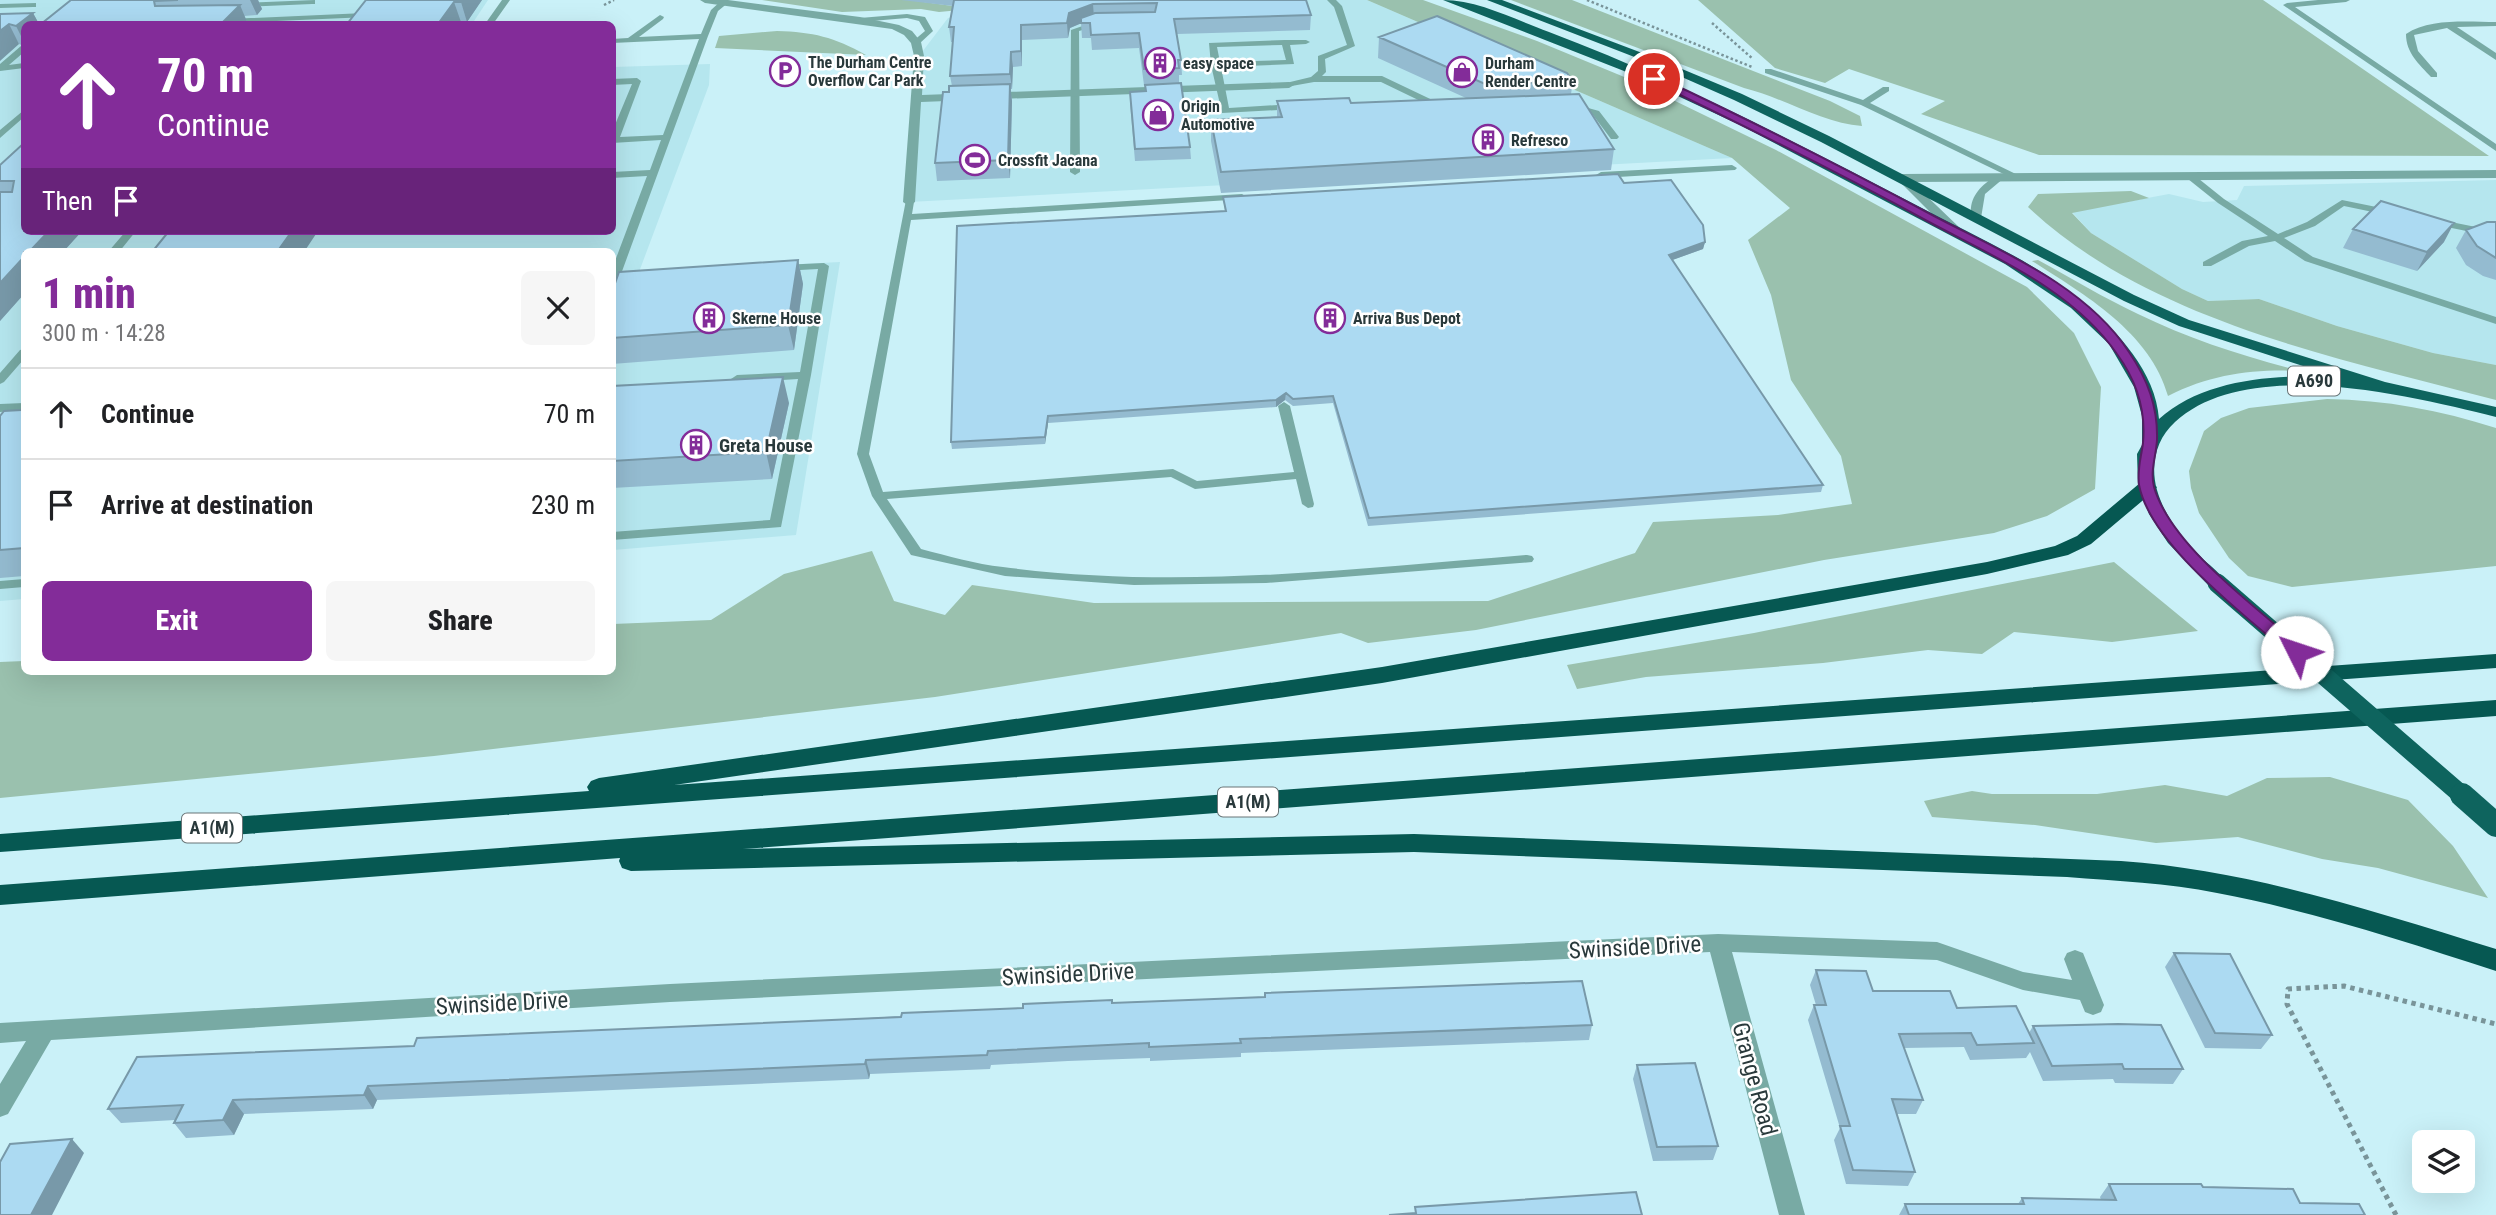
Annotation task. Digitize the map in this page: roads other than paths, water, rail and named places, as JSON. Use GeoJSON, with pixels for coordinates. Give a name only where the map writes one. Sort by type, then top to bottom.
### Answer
{"type":"FeatureCollection","features":[{"type":"Feature","properties":{"kind":"highway"},"geometry":{"type":"LineString","coordinates":[[1448,0],[1553,37],[1713,105],[1957,232],[2065,295],[2097,322],[2122,351],[2140,382],[2150,413],[2150,444],[2145,464],[2147,487],[2160,517],[2183,550],[2217,583],[2496,825]]}},
{"type":"Feature","properties":{"kind":"highway","name":"A690"},"geometry":{"type":"LineString","coordinates":[[1492,0],[1619,47],[1738,97],[1902,178],[2129,298],[2184,323],[2382,386]]}},
{"type":"Feature","properties":{"kind":"highway","name":"A690"},"geometry":{"type":"LineString","coordinates":[[2150,444],[2165,420],[2193,401],[2229,388],[2274,382],[2325,381],[2382,386],[2496,412]]}},
{"type":"Feature","properties":{"kind":"highway"},"geometry":{"type":"LineString","coordinates":[[423,812],[1382,675],[1987,568],[2061,551],[2084,540],[2147,487]]}},
{"type":"Feature","properties":{"kind":"highway","name":"A1(M)"},"geometry":{"type":"LineString","coordinates":[[0,843],[2496,661]]}},
{"type":"Feature","properties":{"kind":"highway","name":"A1(M)"},"geometry":{"type":"LineString","coordinates":[[0,895],[2496,708]]}},
{"type":"Feature","properties":{"kind":"highway"},"geometry":{"type":"LineString","coordinates":[[403,865],[979,855],[1414,843],[2067,867],[2174,876],[2279,897],[2381,923],[2496,960]]}},
{"type":"Feature","properties":{"kind":"street"},"geometry":{"type":"LineString","coordinates":[[705,0],[860,20],[895,27],[908,33],[916,42],[919,56],[909,202]]}},
{"type":"Feature","properties":{"kind":"street"},"geometry":{"type":"LineString","coordinates":[[916,99],[1289,85]]}},
{"type":"Feature","properties":{"kind":"street"},"geometry":{"type":"LineString","coordinates":[[1902,178],[2496,174]]}},
{"type":"Feature","properties":{"kind":"street"},"geometry":{"type":"LineString","coordinates":[[1902,178],[1957,232]]}},
{"type":"Feature","properties":{"kind":"street","name":"Swinside Drive"},"geometry":{"type":"LineString","coordinates":[[0,1033],[670,993],[1718,943],[1937,951],[2023,981],[2090,998],[2075,959]]}},
{"type":"Feature","properties":{"kind":"street","name":"Grange Road"},"geometry":{"type":"LineString","coordinates":[[1718,943],[1792,1215]]}},
{"type":"Feature","properties":{"kind":"street"},"geometry":{"type":"LineString","coordinates":[[0,1107],[45,1030]]}},
{"type":"Feature","properties":{"kind":"lane"},"geometry":{"type":"LineString","coordinates":[[491,21],[506,0]]}},
{"type":"Feature","properties":{"kind":"lane"},"geometry":{"type":"LineString","coordinates":[[1314,79],[1322,72],[1321,58],[1351,46],[1338,6],[1331,0]]}},
{"type":"Feature","properties":{"kind":"lane"},"geometry":{"type":"LineString","coordinates":[[2346,0],[2287,5],[2496,148]]}},
{"type":"Feature","properties":{"kind":"lane"},"geometry":{"type":"LineString","coordinates":[[616,275],[704,36],[715,10],[727,1]]}},
{"type":"Feature","properties":{"kind":"lane"},"geometry":{"type":"LineString","coordinates":[[235,6],[312,2]]}},
{"type":"Feature","properties":{"kind":"lane"},"geometry":{"type":"LineString","coordinates":[[0,6],[33,5]]}},
{"type":"Feature","properties":{"kind":"lane"},"geometry":{"type":"LineString","coordinates":[[278,21],[365,15]]}},
{"type":"Feature","properties":{"kind":"lane"},"geometry":{"type":"LineString","coordinates":[[860,20],[907,16],[922,19],[929,31],[916,42]]}},
{"type":"Feature","properties":{"kind":"lane"},"geometry":{"type":"LineString","coordinates":[[630,40],[660,17]]}},
{"type":"Feature","properties":{"kind":"lane"},"geometry":{"type":"LineString","coordinates":[[1075,172],[1075,30],[1094,23],[1106,23]]}},
{"type":"Feature","properties":{"kind":"lane"},"geometry":{"type":"LineString","coordinates":[[2434,75],[2417,57],[2409,41],[2410,34],[2418,30],[2450,26],[2496,24]]}},
{"type":"Feature","properties":{"kind":"lane"},"geometry":{"type":"LineString","coordinates":[[2450,26],[2496,57]]}},
{"type":"Feature","properties":{"kind":"lane"},"geometry":{"type":"LineString","coordinates":[[616,41],[704,36]]}},
{"type":"Feature","properties":{"kind":"lane"},"geometry":{"type":"LineString","coordinates":[[1306,42],[1212,45],[1225,111],[1310,106]]}},
{"type":"Feature","properties":{"kind":"lane"},"geometry":{"type":"LineString","coordinates":[[1215,65],[1292,62],[1285,43]]}},
{"type":"Feature","properties":{"kind":"lane"},"geometry":{"type":"LineString","coordinates":[[2486,50],[2496,48]]}},
{"type":"Feature","properties":{"kind":"lane"},"geometry":{"type":"LineString","coordinates":[[1,68],[21,51]]}},
{"type":"Feature","properties":{"kind":"lane"},"geometry":{"type":"LineString","coordinates":[[1,68],[21,66]]}},
{"type":"Feature","properties":{"kind":"lane"},"geometry":{"type":"LineString","coordinates":[[1768,71],[1864,103],[2019,178]]}},
{"type":"Feature","properties":{"kind":"lane"},"geometry":{"type":"LineString","coordinates":[[1289,85],[1314,79],[1382,79],[1441,108],[1451,109]]}},
{"type":"Feature","properties":{"kind":"lane"},"geometry":{"type":"LineString","coordinates":[[616,82],[637,81],[616,133]]}},
{"type":"Feature","properties":{"kind":"lane"},"geometry":{"type":"LineString","coordinates":[[1864,103],[1886,89]]}},
{"type":"Feature","properties":{"kind":"lane"},"geometry":{"type":"LineString","coordinates":[[1566,107],[1587,108],[1596,113],[1614,137]]}},
{"type":"Feature","properties":{"kind":"lane"},"geometry":{"type":"LineString","coordinates":[[0,135],[21,116]]}},
{"type":"Feature","properties":{"kind":"lane"},"geometry":{"type":"LineString","coordinates":[[616,140],[668,137]]}},
{"type":"Feature","properties":{"kind":"lane"},"geometry":{"type":"LineString","coordinates":[[1589,176],[1732,168]]}},
{"type":"Feature","properties":{"kind":"lane"},"geometry":{"type":"LineString","coordinates":[[616,175],[653,173]]}},
{"type":"Feature","properties":{"kind":"lane"},"geometry":{"type":"LineString","coordinates":[[2190,177],[2309,259],[2496,321]]}},
{"type":"Feature","properties":{"kind":"lane"},"geometry":{"type":"LineString","coordinates":[[1976,218],[1975,202],[1980,189],[1999,178]]}},
{"type":"Feature","properties":{"kind":"lane"},"geometry":{"type":"LineString","coordinates":[[908,217],[1255,196]]}},
{"type":"Feature","properties":{"kind":"lane"},"geometry":{"type":"LineString","coordinates":[[909,202],[863,454],[878,496],[916,552],[1003,572],[1140,582],[1364,571],[1527,559]]}},
{"type":"Feature","properties":{"kind":"lane"},"geometry":{"type":"LineString","coordinates":[[2207,264],[2246,243],[2277,239],[2311,224],[2342,203],[2403,215]]}},
{"type":"Feature","properties":{"kind":"lane"},"geometry":{"type":"LineString","coordinates":[[2429,220],[2496,234]]}},
{"type":"Feature","properties":{"kind":"lane"},"geometry":{"type":"LineString","coordinates":[[616,536],[776,524],[806,375],[824,266],[769,269]]}},
{"type":"Feature","properties":{"kind":"lane"},"geometry":{"type":"LineString","coordinates":[[616,279],[630,275]]}},
{"type":"Feature","properties":{"kind":"lane"},"geometry":{"type":"LineString","coordinates":[[0,380],[21,356]]}},
{"type":"Feature","properties":{"kind":"lane"},"geometry":{"type":"LineString","coordinates":[[723,380],[806,375]]}},
{"type":"Feature","properties":{"kind":"lane"},"geometry":{"type":"LineString","coordinates":[[1284,406],[1308,504]]}},
{"type":"Feature","properties":{"kind":"lane"},"geometry":{"type":"LineString","coordinates":[[0,408],[21,407]]}},
{"type":"Feature","properties":{"kind":"lane"},"geometry":{"type":"LineString","coordinates":[[878,496],[1173,473],[1195,485],[1301,475]]}},
{"type":"Feature","properties":{"kind":"lane"},"geometry":{"type":"LineString","coordinates":[[0,585],[21,583]]}},
{"type":"Feature","properties":{"kind":"place","name":"easy space"},"geometry":{"type":"Point","coordinates":[1160,63]}},
{"type":"Feature","properties":{"kind":"place","name":"The Durham Centre Overflow Car Park"},"geometry":{"type":"Point","coordinates":[785,71]}},
{"type":"Feature","properties":{"kind":"place","name":"Durham Render Centre"},"geometry":{"type":"Point","coordinates":[1462,72]}},
{"type":"Feature","properties":{"kind":"place","name":"Origin Automotive"},"geometry":{"type":"Point","coordinates":[1158,115]}},
{"type":"Feature","properties":{"kind":"place","name":"Refresco"},"geometry":{"type":"Point","coordinates":[1488,140]}},
{"type":"Feature","properties":{"kind":"place","name":"Crossfit Jacana"},"geometry":{"type":"Point","coordinates":[975,160]}},
{"type":"Feature","properties":{"kind":"place","name":"Skerne House"},"geometry":{"type":"Point","coordinates":[709,318]}},
{"type":"Feature","properties":{"kind":"place","name":"Arriva Bus Depot"},"geometry":{"type":"Point","coordinates":[1330,318]}},
{"type":"Feature","properties":{"kind":"place","name":"Greta House"},"geometry":{"type":"Point","coordinates":[696,445]}}]}
